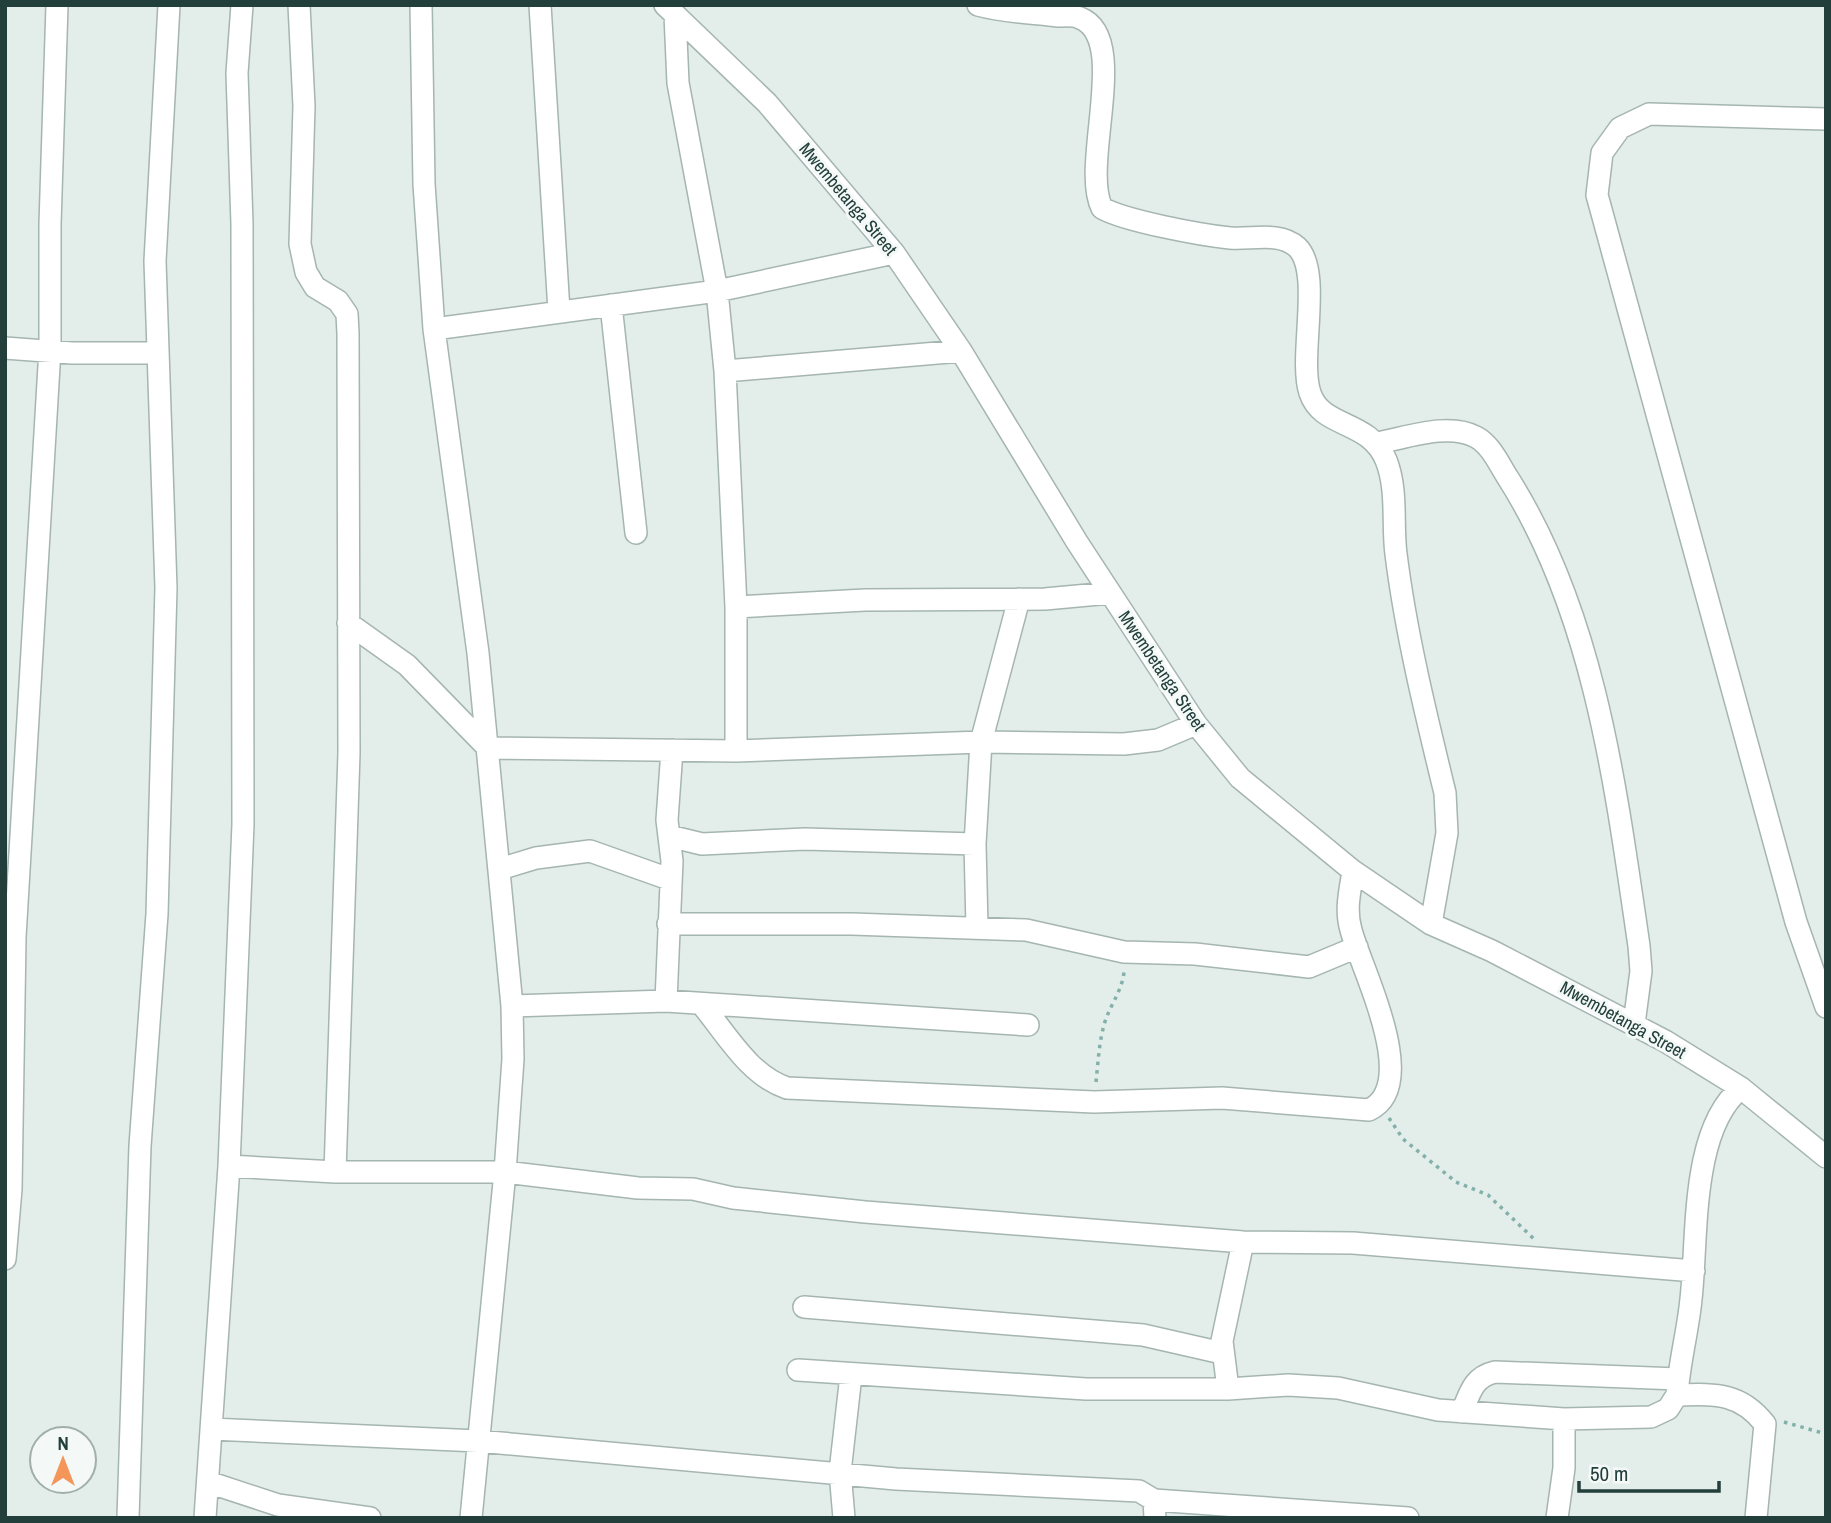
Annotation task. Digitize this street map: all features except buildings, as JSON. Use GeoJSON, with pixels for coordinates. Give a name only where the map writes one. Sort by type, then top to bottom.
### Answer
{"type":"FeatureCollection","features":[{"type":"Feature","properties":{"kind":"street"},"geometry":{"type":"LineString","coordinates":[[5,1259],[11,1189],[15,937],[50,349],[57,5]]}},
{"type":"Feature","properties":{"kind":"street"},"geometry":{"type":"LineString","coordinates":[[128,1518],[140,1146],[157,914],[166,588],[157,353],[156,237],[169,5]]}},
{"type":"Feature","properties":{"kind":"street"},"geometry":{"type":"LineString","coordinates":[[205,1518],[229,1166],[243,783],[242,224],[237,73],[242,5]]}},
{"type":"Feature","properties":{"kind":"street"},"geometry":{"type":"LineString","coordinates":[[299,5],[304,106],[300,244],[306,272],[316,287],[338,301],[346,314],[348,816],[335,1172]]}},
{"type":"Feature","properties":{"kind":"street"},"geometry":{"type":"LineString","coordinates":[[421,5],[424,184],[434,329],[488,748],[512,1006],[513,1059],[505,1172],[471,1518]]}},
{"type":"Feature","properties":{"kind":"street"},"geometry":{"type":"LineString","coordinates":[[540,5],[559,311]]}},
{"type":"Feature","properties":{"kind":"street"},"geometry":{"type":"LineString","coordinates":[[978,5],[1080,18],[1094,29],[1102,44],[1104,66],[1096,187],[1102,208],[1119,217],[1230,238],[1283,240],[1296,247],[1305,259],[1308,276],[1306,357],[1309,392],[1318,408],[1335,420],[1365,432],[1377,443],[1386,461],[1393,491],[1396,554],[1445,793],[1447,833],[1432,924]]}},
{"type":"Feature","properties":{"kind":"street"},"geometry":{"type":"LineString","coordinates":[[670,10],[678,83],[717,290],[725,371],[736,607],[736,751]]}},
{"type":"Feature","properties":{"kind":"street","name":"Mwembetanga Street"},"geometry":{"type":"LineString","coordinates":[[670,10],[767,103],[894,253],[961,351],[1110,593],[1196,724],[1240,778],[1353,871],[1432,924],[1492,951],[1634,1024],[1741,1088],[1826,1157]]}},
{"type":"Feature","properties":{"kind":"street"},"geometry":{"type":"LineString","coordinates":[[1826,119],[1649,114],[1620,128],[1602,153],[1597,195],[1797,922],[1826,1007]]}},
{"type":"Feature","properties":{"kind":"street"},"geometry":{"type":"LineString","coordinates":[[434,329],[717,290],[894,253]]}},
{"type":"Feature","properties":{"kind":"street"},"geometry":{"type":"LineString","coordinates":[[611,305],[636,533]]}},
{"type":"Feature","properties":{"kind":"street"},"geometry":{"type":"LineString","coordinates":[[5,348],[50,349],[72,353],[157,353]]}},
{"type":"Feature","properties":{"kind":"street"},"geometry":{"type":"LineString","coordinates":[[725,371],[961,351]]}},
{"type":"Feature","properties":{"kind":"street"},"geometry":{"type":"LineString","coordinates":[[1377,443],[1444,432],[1460,432],[1477,438],[1490,450],[1522,500],[1558,579],[1588,670],[1616,795],[1641,971],[1634,1024]]}},
{"type":"Feature","properties":{"kind":"street"},"geometry":{"type":"LineString","coordinates":[[736,607],[865,600],[1019,599],[1110,593]]}},
{"type":"Feature","properties":{"kind":"street"},"geometry":{"type":"LineString","coordinates":[[978,927],[975,844],[981,742],[1019,599]]}},
{"type":"Feature","properties":{"kind":"street"},"geometry":{"type":"LineString","coordinates":[[348,623],[407,665],[488,748],[736,751],[981,742],[1124,744],[1157,740],[1196,724]]}},
{"type":"Feature","properties":{"kind":"street"},"geometry":{"type":"LineString","coordinates":[[666,1001],[672,750]]}},
{"type":"Feature","properties":{"kind":"street"},"geometry":{"type":"LineString","coordinates":[[669,836],[702,844],[805,839],[975,844]]}},
{"type":"Feature","properties":{"kind":"street"},"geometry":{"type":"LineString","coordinates":[[500,869],[536,858],[590,851],[669,879]]}},
{"type":"Feature","properties":{"kind":"street"},"geometry":{"type":"LineString","coordinates":[[703,1006],[758,1072],[773,1083],[788,1088],[1094,1102],[1222,1098],[1369,1110],[1380,1105],[1387,1092],[1388,1041],[1350,929],[1348,903],[1353,871]]}},
{"type":"Feature","properties":{"kind":"street"},"geometry":{"type":"LineString","coordinates":[[668,924],[978,927],[1026,930],[1124,952],[1195,954],[1309,967],[1357,947]]}},
{"type":"Feature","properties":{"kind":"street"},"geometry":{"type":"LineString","coordinates":[[512,1006],[666,1001],[703,1006],[1028,1025]]}},
{"type":"Feature","properties":{"kind":"street"},"geometry":{"type":"LineString","coordinates":[[798,1370],[1086,1389],[1228,1389],[1288,1385],[1338,1388],[1382,1396],[1415,1406],[1462,1412],[1564,1419],[1651,1418],[1668,1409],[1678,1387],[1695,1271],[1701,1180],[1709,1145],[1722,1110],[1728,1098],[1741,1088]]}},
{"type":"Feature","properties":{"kind":"street"},"geometry":{"type":"LineString","coordinates":[[229,1166],[335,1172],[505,1172],[638,1188],[693,1189],[733,1198],[865,1212],[1021,1222],[1243,1242],[1353,1243],[1695,1271]]}},
{"type":"Feature","properties":{"kind":"street"},"geometry":{"type":"LineString","coordinates":[[1228,1389],[1223,1353],[1225,1315],[1243,1242]]}},
{"type":"Feature","properties":{"kind":"street"},"geometry":{"type":"LineString","coordinates":[[804,1307],[1143,1335],[1223,1353]]}},
{"type":"Feature","properties":{"kind":"street"},"geometry":{"type":"LineString","coordinates":[[1462,1412],[1472,1386],[1482,1375],[1494,1372],[1678,1387],[1723,1395],[1758,1416],[1765,1424],[1757,1512],[1738,1518]]}},
{"type":"Feature","properties":{"kind":"street"},"geometry":{"type":"LineString","coordinates":[[844,1518],[840,1472],[851,1375]]}},
{"type":"Feature","properties":{"kind":"street"},"geometry":{"type":"LineString","coordinates":[[1558,1518],[1564,1468],[1564,1419]]}},
{"type":"Feature","properties":{"kind":"street"},"geometry":{"type":"LineString","coordinates":[[211,1429],[478,1441],[896,1479],[1139,1491],[1154,1509],[1408,1518]]}},
{"type":"Feature","properties":{"kind":"street"},"geometry":{"type":"LineString","coordinates":[[208,1482],[278,1505],[370,1518]]}},
{"type":"Feature","properties":{"kind":"path"},"geometry":{"type":"LineString","coordinates":[[1094,1102],[1103,1027],[1110,1007],[1121,989],[1124,952]]}},
{"type":"Feature","properties":{"kind":"path"},"geometry":{"type":"LineString","coordinates":[[1380,1105],[1403,1139],[1456,1182],[1488,1195],[1558,1260]]}},
{"type":"Feature","properties":{"kind":"path"},"geometry":{"type":"LineString","coordinates":[[1758,1416],[1826,1434]]}}]}
